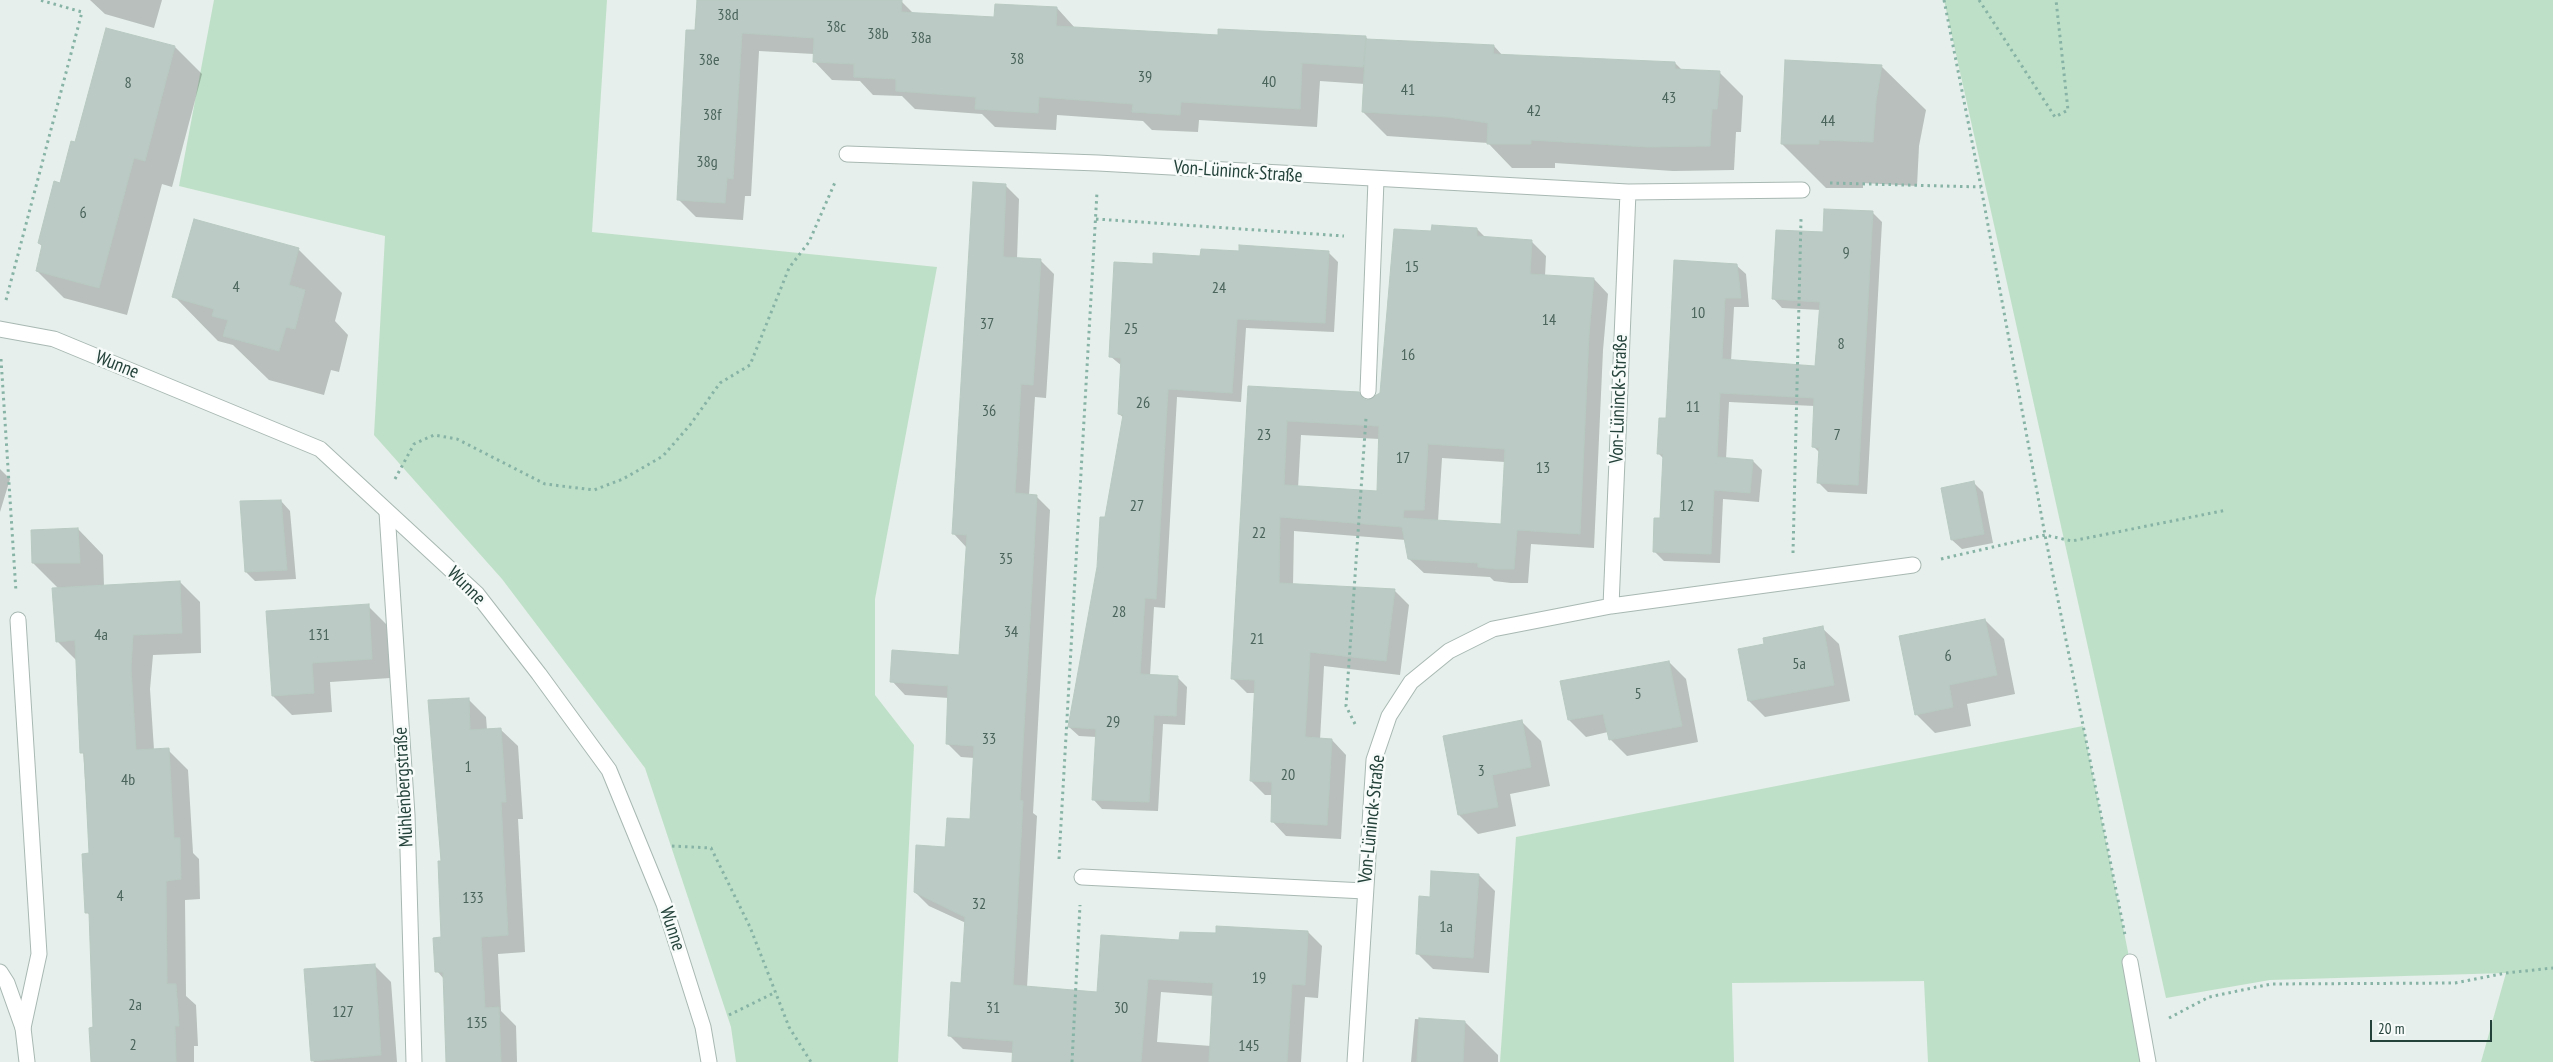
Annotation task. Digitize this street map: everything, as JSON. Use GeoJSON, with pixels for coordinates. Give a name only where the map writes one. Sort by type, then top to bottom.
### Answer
{"type":"FeatureCollection","features":[{"type":"Feature","properties":{"kind":"street","name":"Von-Lüninck-Straße"},"geometry":{"type":"LineString","coordinates":[[847,154],[1098,163],[1376,180],[1628,192],[1802,190]]}},
{"type":"Feature","properties":{"kind":"street"},"geometry":{"type":"LineString","coordinates":[[1368,391],[1376,180]]}},
{"type":"Feature","properties":{"kind":"street","name":"Von-Lüninck-Straße"},"geometry":{"type":"LineString","coordinates":[[1611,606],[1628,192]]}},
{"type":"Feature","properties":{"kind":"street","name":"Wunne"},"geometry":{"type":"LineString","coordinates":[[0,329],[54,339],[320,449],[477,594],[539,674],[609,770],[664,904],[703,1027],[709,1062]]}},
{"type":"Feature","properties":{"kind":"street","name":"Mühlenbergstraße"},"geometry":{"type":"LineString","coordinates":[[387,512],[407,815],[414,1062]]}},
{"type":"Feature","properties":{"kind":"street","name":"Von-Lüninck-Straße"},"geometry":{"type":"LineString","coordinates":[[1355,1062],[1374,760],[1388,716],[1412,682],[1449,651],[1493,629],[1611,606],[1914,565]]}},
{"type":"Feature","properties":{"kind":"street"},"geometry":{"type":"LineString","coordinates":[[18,620],[40,954],[23,1028]]}},
{"type":"Feature","properties":{"kind":"street"},"geometry":{"type":"LineString","coordinates":[[1082,877],[1365,891]]}},
{"type":"Feature","properties":{"kind":"street"},"geometry":{"type":"LineString","coordinates":[[2130,962],[2148,1062]]}},
{"type":"Feature","properties":{"kind":"street"},"geometry":{"type":"LineString","coordinates":[[0,972],[7,984],[23,1028],[26,1062]]}},
{"type":"Feature","properties":{"kind":"path"},"geometry":{"type":"LineString","coordinates":[[5,305],[82,12],[40,0]]}},
{"type":"Feature","properties":{"kind":"path"},"geometry":{"type":"LineString","coordinates":[[1944,0],[1981,187],[2045,535],[2130,962]]}},
{"type":"Feature","properties":{"kind":"path"},"geometry":{"type":"LineString","coordinates":[[1978,0],[2055,117],[2068,110],[2056,0]]}},
{"type":"Feature","properties":{"kind":"path"},"geometry":{"type":"LineString","coordinates":[[387,512],[394,481],[414,444],[434,435],[457,439],[545,484],[594,490],[623,478],[663,456],[690,425],[720,383],[750,365],[762,329],[789,268],[809,242],[847,154]]}},
{"type":"Feature","properties":{"kind":"path"},"geometry":{"type":"LineString","coordinates":[[1072,1062],[1082,877],[1058,876],[1098,163]]}},
{"type":"Feature","properties":{"kind":"path"},"geometry":{"type":"LineString","coordinates":[[1792,580],[1802,190],[1818,182],[1981,187]]}},
{"type":"Feature","properties":{"kind":"path"},"geometry":{"type":"LineString","coordinates":[[1096,219],[1374,238]]}},
{"type":"Feature","properties":{"kind":"path"},"geometry":{"type":"LineString","coordinates":[[1,355],[18,620]]}},
{"type":"Feature","properties":{"kind":"path"},"geometry":{"type":"LineString","coordinates":[[1346,706],[1368,391]]}},
{"type":"Feature","properties":{"kind":"path"},"geometry":{"type":"LineString","coordinates":[[1914,565],[2045,535],[2072,541],[2227,510]]}},
{"type":"Feature","properties":{"kind":"path"},"geometry":{"type":"LineString","coordinates":[[639,844],[712,848],[750,927],[789,1027],[811,1062]]}},
{"type":"Feature","properties":{"kind":"path"},"geometry":{"type":"LineString","coordinates":[[2144,1037],[2179,1011],[2209,997],[2271,984],[2455,984],[2506,973],[2553,968]]}},
{"type":"Feature","properties":{"kind":"path"},"geometry":{"type":"LineString","coordinates":[[703,1027],[776,992]]}},
{"type":"Feature","properties":{"kind":"green space"},"geometry":{"type":"Polygon","coordinates":[[[214,0],[607,0],[592,232],[937,267],[875,599],[875,695],[914,745],[898,1062],[736,1062],[731,1027],[645,768],[502,579],[374,435],[385,236],[179,186],[214,0]]]}},
{"type":"Feature","properties":{"kind":"green space"},"geometry":{"type":"Polygon","coordinates":[[[1944,0],[2553,0],[2553,1062],[2481,1062],[2506,973],[2270,980],[2166,998],[1944,0]]]}},
{"type":"Feature","properties":{"kind":"green space"},"geometry":{"type":"Polygon","coordinates":[[[2083,726],[2130,962],[2145,1062],[1928,1062],[1924,981],[1732,983],[1734,1062],[1500,1062],[1516,837],[2083,726]]]}},
{"type":"Feature","properties":{"kind":"building"},"geometry":{"type":"Polygon","coordinates":[[[697,0],[902,0],[901,12],[994,17],[995,4],[1057,7],[1056,26],[1218,35],[1218,29],[1366,36],[1363,67],[1302,63],[1300,109],[1181,102],[1180,115],[1132,112],[1133,104],[1039,97],[1038,113],[975,109],[976,97],[896,91],[896,79],[854,77],[854,64],[813,62],[814,38],[742,33],[733,179],[727,178],[725,203],[677,200],[686,30],[695,30],[697,0]]]}},
{"type":"Feature","properties":{"kind":"building"},"geometry":{"type":"Polygon","coordinates":[[[106,28],[175,46],[145,161],[134,158],[99,288],[36,271],[42,245],[38,243],[54,181],[60,183],[71,141],[75,142],[106,28]]]}},
{"type":"Feature","properties":{"kind":"building"},"geometry":{"type":"Polygon","coordinates":[[[1366,39],[1494,45],[1493,54],[1675,62],[1675,69],[1720,71],[1717,109],[1712,109],[1710,146],[1648,147],[1531,140],[1531,144],[1487,144],[1488,123],[1448,117],[1362,112],[1366,39]]]}},
{"type":"Feature","properties":{"kind":"building"},"geometry":{"type":"Polygon","coordinates":[[[1785,60],[1882,65],[1876,101],[1873,142],[1819,140],[1819,144],[1781,144],[1785,60]]]}},
{"type":"Feature","properties":{"kind":"building"},"geometry":{"type":"Polygon","coordinates":[[[973,182],[1006,184],[1003,257],[1041,259],[1033,385],[1021,384],[1015,493],[1037,495],[1020,800],[1023,801],[1013,985],[1097,992],[1101,935],[1179,940],[1180,932],[1216,933],[1216,926],[1308,931],[1305,985],[1292,984],[1287,1062],[1209,1062],[1213,983],[1148,979],[1141,1062],[1012,1062],[1013,1041],[948,1036],[951,982],[961,983],[965,917],[914,892],[916,845],[945,847],[947,818],[970,819],[974,746],[946,744],[948,686],[890,682],[892,650],[959,655],[967,535],[952,534],[973,182]]]}},
{"type":"Feature","properties":{"kind":"building"},"geometry":{"type":"Polygon","coordinates":[[[1824,209],[1873,211],[1858,485],[1817,483],[1819,448],[1812,447],[1814,398],[1720,393],[1717,457],[1753,460],[1750,493],[1714,490],[1711,554],[1653,552],[1654,518],[1660,518],[1663,454],[1657,454],[1659,418],[1666,418],[1674,260],[1737,264],[1741,298],[1725,298],[1722,359],[1815,366],[1820,302],[1772,299],[1776,230],[1823,232],[1824,209]]]}},
{"type":"Feature","properties":{"kind":"building"},"geometry":{"type":"Polygon","coordinates":[[[194,219],[299,248],[289,285],[305,290],[295,329],[286,327],[279,351],[223,336],[228,320],[212,316],[214,309],[172,297],[194,219]]]}},
{"type":"Feature","properties":{"kind":"building"},"geometry":{"type":"Polygon","coordinates":[[[1432,225],[1477,228],[1477,236],[1532,240],[1530,274],[1594,278],[1589,335],[1580,534],[1517,530],[1514,569],[1496,569],[1478,567],[1478,563],[1408,559],[1402,527],[1280,517],[1279,583],[1395,589],[1386,661],[1310,652],[1305,737],[1332,739],[1327,825],[1271,822],[1272,782],[1250,781],[1255,680],[1231,679],[1248,386],[1359,392],[1363,399],[1367,400],[1380,393],[1394,229],[1431,231],[1432,225]],[[1287,421],[1284,485],[1377,491],[1379,426],[1287,421]],[[1428,444],[1424,510],[1404,510],[1403,518],[1501,524],[1505,449],[1428,444]]]}},
{"type":"Feature","properties":{"kind":"building"},"geometry":{"type":"Polygon","coordinates":[[[1239,245],[1329,251],[1325,323],[1237,319],[1232,393],[1168,389],[1156,599],[1145,598],[1140,674],[1178,676],[1176,716],[1154,715],[1149,802],[1092,800],[1096,729],[1068,727],[1097,567],[1100,517],[1105,517],[1123,415],[1118,414],[1121,358],[1109,357],[1114,262],[1153,264],[1153,253],[1200,256],[1201,249],[1239,251],[1239,245]]]}},
{"type":"Feature","properties":{"kind":"building"},"geometry":{"type":"Polygon","coordinates":[[[1974,481],[1984,534],[1951,540],[1941,488],[1974,481]]]}},
{"type":"Feature","properties":{"kind":"building"},"geometry":{"type":"Polygon","coordinates":[[[281,500],[287,570],[245,572],[240,501],[281,500]]]}},
{"type":"Feature","properties":{"kind":"building"},"geometry":{"type":"Polygon","coordinates":[[[78,528],[80,563],[32,563],[31,530],[78,528]]]}},
{"type":"Feature","properties":{"kind":"building"},"geometry":{"type":"Polygon","coordinates":[[[180,581],[182,633],[133,635],[131,668],[136,750],[169,748],[174,838],[180,838],[181,879],[166,881],[167,984],[176,984],[179,1026],[175,1026],[176,1062],[91,1062],[89,1028],[93,1027],[89,913],[85,913],[82,854],[89,853],[84,753],[80,753],[75,640],[56,642],[52,588],[180,581]]]}},
{"type":"Feature","properties":{"kind":"building"},"geometry":{"type":"Polygon","coordinates":[[[369,604],[372,659],[312,663],[314,693],[272,696],[266,611],[369,604]]]}},
{"type":"Feature","properties":{"kind":"building"},"geometry":{"type":"Polygon","coordinates":[[[1985,619],[1997,675],[1949,685],[1953,707],[1915,715],[1899,636],[1985,619]]]}},
{"type":"Feature","properties":{"kind":"building"},"geometry":{"type":"Polygon","coordinates":[[[1823,626],[1834,685],[1748,701],[1738,649],[1764,644],[1763,638],[1823,626]]]}},
{"type":"Feature","properties":{"kind":"building"},"geometry":{"type":"Polygon","coordinates":[[[1669,661],[1682,726],[1609,740],[1603,714],[1568,720],[1560,681],[1669,661]]]}},
{"type":"Feature","properties":{"kind":"building"},"geometry":{"type":"Polygon","coordinates":[[[469,698],[470,730],[501,728],[506,802],[501,802],[508,935],[481,937],[485,1008],[499,1007],[501,1062],[446,1062],[443,972],[435,972],[433,938],[441,937],[438,861],[441,861],[428,700],[469,698]]]}},
{"type":"Feature","properties":{"kind":"building"},"geometry":{"type":"Polygon","coordinates":[[[1522,720],[1531,767],[1492,775],[1498,807],[1458,815],[1443,736],[1522,720]]]}},
{"type":"Feature","properties":{"kind":"building"},"geometry":{"type":"Polygon","coordinates":[[[1431,871],[1479,874],[1473,958],[1416,954],[1419,896],[1430,897],[1431,871]]]}},
{"type":"Feature","properties":{"kind":"building"},"geometry":{"type":"Polygon","coordinates":[[[375,964],[381,1055],[311,1061],[304,969],[375,964]]]}},
{"type":"Feature","properties":{"kind":"building"},"geometry":{"type":"Polygon","coordinates":[[[1419,1018],[1465,1021],[1463,1062],[1417,1062],[1419,1018]]]}}]}
